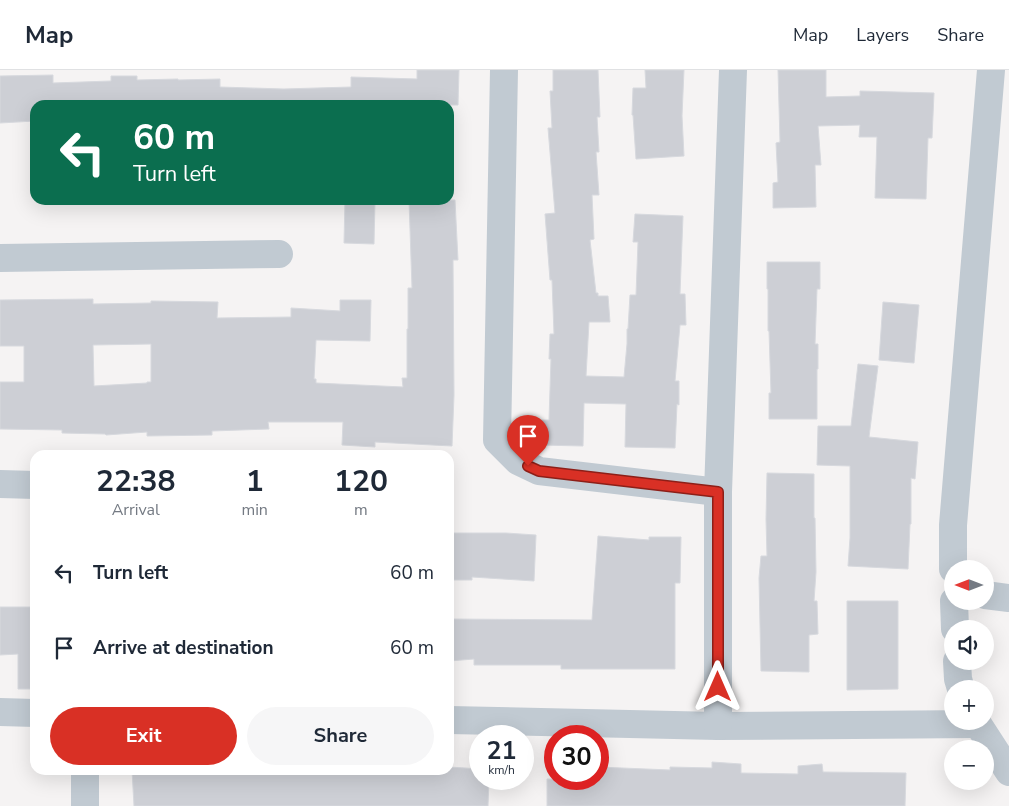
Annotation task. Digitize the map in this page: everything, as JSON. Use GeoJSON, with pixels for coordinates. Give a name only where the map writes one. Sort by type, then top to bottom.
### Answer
{"type":"FeatureCollection","features":[{"type":"Feature","properties":{"kind":"street"},"geometry":{"type":"LineString","coordinates":[[504,70],[497,440],[518,461],[539,471],[718,492]]}},
{"type":"Feature","properties":{"kind":"street"},"geometry":{"type":"LineString","coordinates":[[718,726],[718,492],[733,70]]}},
{"type":"Feature","properties":{"kind":"street"},"geometry":{"type":"LineString","coordinates":[[953,560],[953,515],[991,70]]}},
{"type":"Feature","properties":{"kind":"street"},"geometry":{"type":"LineString","coordinates":[[0,258],[279,254]]}},
{"type":"Feature","properties":{"kind":"street"},"geometry":{"type":"LineString","coordinates":[[0,484],[30,485]]}},
{"type":"Feature","properties":{"kind":"street"},"geometry":{"type":"LineString","coordinates":[[994,596],[1009,598]]}},
{"type":"Feature","properties":{"kind":"street"},"geometry":{"type":"LineString","coordinates":[[0,712],[30,713]]}},
{"type":"Feature","properties":{"kind":"street"},"geometry":{"type":"LineString","coordinates":[[454,720],[718,726],[944,723]]}},
{"type":"Feature","properties":{"kind":"street"},"geometry":{"type":"LineString","coordinates":[[981,730],[1009,772]]}},
{"type":"Feature","properties":{"kind":"street"},"geometry":{"type":"LineString","coordinates":[[85,775],[85,806]]}},
{"type":"Feature","properties":{"kind":"building"},"geometry":{"type":"Polygon","coordinates":[[[417,70],[459,70],[458,105],[454,105],[454,100],[30,100],[30,121],[0,123],[0,76],[53,75],[53,83],[111,81],[111,76],[137,76],[137,80],[220,79],[220,87],[284,89],[351,87],[351,77],[417,79],[417,70]]]}},
{"type":"Feature","properties":{"kind":"building"},"geometry":{"type":"Polygon","coordinates":[[[553,70],[598,70],[600,117],[597,117],[599,152],[596,152],[599,195],[592,195],[594,239],[590,240],[596,293],[598,293],[598,296],[608,296],[610,322],[589,322],[586,376],[624,377],[630,295],[636,295],[638,242],[633,242],[635,214],[683,216],[680,294],[685,294],[686,325],[680,325],[675,381],[679,381],[679,405],[677,404],[675,448],[625,447],[626,404],[584,403],[583,446],[540,445],[541,420],[549,420],[550,334],[554,334],[552,280],[550,280],[545,214],[555,213],[548,128],[552,128],[550,91],[553,91],[553,70]]]}},
{"type":"Feature","properties":{"kind":"building"},"geometry":{"type":"Polygon","coordinates":[[[645,70],[684,70],[682,116],[684,156],[636,159],[632,115],[633,88],[646,88],[645,70]]]}},
{"type":"Feature","properties":{"kind":"building"},"geometry":{"type":"Polygon","coordinates":[[[778,70],[826,70],[826,97],[860,96],[860,91],[934,93],[932,138],[928,138],[926,199],[875,198],[877,137],[859,137],[860,125],[818,126],[821,165],[815,165],[816,207],[773,208],[773,183],[778,182],[776,143],[780,142],[778,70]]]}},
{"type":"Feature","properties":{"kind":"building"},"geometry":{"type":"Polygon","coordinates":[[[455,200],[458,260],[453,260],[454,395],[452,446],[375,442],[375,447],[342,445],[343,422],[268,422],[269,429],[212,431],[212,435],[147,436],[147,432],[106,435],[62,433],[62,430],[0,429],[0,382],[24,382],[24,346],[0,346],[0,300],[93,299],[93,304],[151,303],[151,301],[218,302],[217,318],[291,317],[291,308],[340,311],[340,300],[371,300],[370,341],[316,340],[314,379],[316,379],[316,383],[403,387],[402,378],[407,378],[408,288],[412,288],[409,205],[454,205],[455,200]],[[151,344],[93,345],[94,386],[151,382],[151,344]]]}},
{"type":"Feature","properties":{"kind":"building"},"geometry":{"type":"Polygon","coordinates":[[[345,205],[375,205],[374,244],[344,243],[345,205]]]}},
{"type":"Feature","properties":{"kind":"building"},"geometry":{"type":"Polygon","coordinates":[[[767,262],[820,262],[820,289],[817,289],[815,344],[818,344],[817,419],[769,419],[769,393],[771,393],[767,262]]]}},
{"type":"Feature","properties":{"kind":"building"},"geometry":{"type":"Polygon","coordinates":[[[883,302],[919,305],[914,363],[879,360],[883,302]]]}},
{"type":"Feature","properties":{"kind":"building"},"geometry":{"type":"Polygon","coordinates":[[[858,364],[878,366],[869,437],[918,442],[915,479],[911,478],[911,524],[908,569],[848,566],[850,466],[817,465],[818,426],[851,426],[858,364]]]}},
{"type":"Feature","properties":{"kind":"building"},"geometry":{"type":"Polygon","coordinates":[[[767,473],[814,474],[816,572],[814,601],[817,601],[818,634],[809,635],[809,672],[761,671],[759,578],[761,556],[767,556],[767,473]]]}},
{"type":"Feature","properties":{"kind":"building"},"geometry":{"type":"Polygon","coordinates":[[[454,533],[536,535],[534,581],[472,577],[472,580],[454,580],[454,533]]]}},
{"type":"Feature","properties":{"kind":"building"},"geometry":{"type":"Polygon","coordinates":[[[598,536],[649,540],[649,537],[681,537],[680,583],[675,583],[675,669],[561,669],[561,665],[474,665],[474,659],[454,661],[454,619],[592,620],[598,536]]]}},
{"type":"Feature","properties":{"kind":"building"},"geometry":{"type":"Polygon","coordinates":[[[847,601],[898,601],[898,689],[847,690],[847,601]]]}},
{"type":"Feature","properties":{"kind":"building"},"geometry":{"type":"Polygon","coordinates":[[[0,607],[30,607],[30,689],[18,689],[18,654],[0,655],[0,607]]]}},
{"type":"Feature","properties":{"kind":"building"},"geometry":{"type":"Polygon","coordinates":[[[712,762],[741,764],[741,773],[798,774],[798,766],[822,764],[823,772],[906,773],[905,806],[547,806],[547,790],[609,790],[609,767],[670,770],[670,767],[712,768],[712,762]]]}},
{"type":"Feature","properties":{"kind":"building"},"geometry":{"type":"Polygon","coordinates":[[[454,767],[469,768],[469,790],[489,790],[488,806],[134,806],[132,775],[454,775],[454,767]]]}},
{"type":"Feature","properties":{"kind":"route"},"geometry":{"type":"LineString","coordinates":[[528,466],[539,471],[718,492],[718,687]]}}]}
